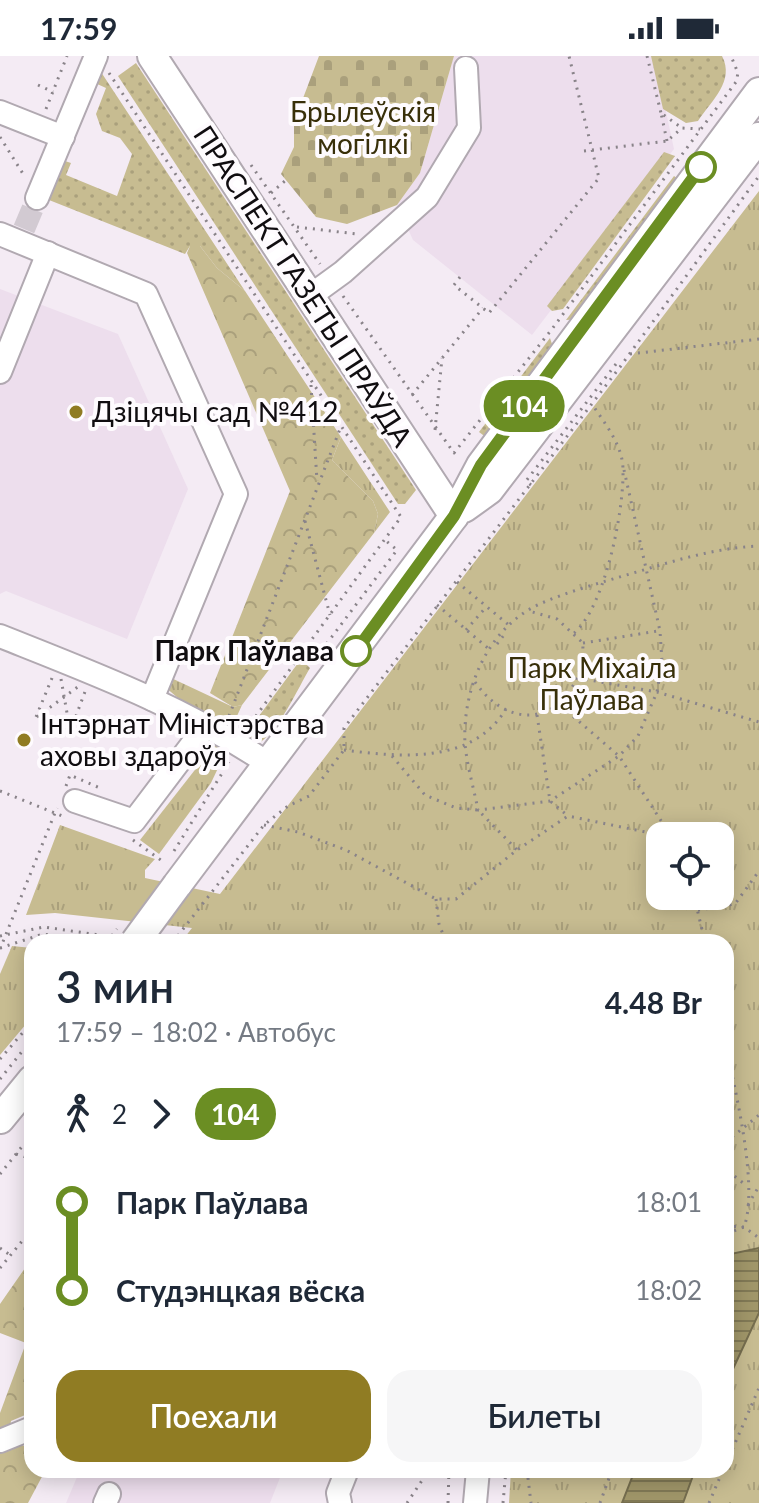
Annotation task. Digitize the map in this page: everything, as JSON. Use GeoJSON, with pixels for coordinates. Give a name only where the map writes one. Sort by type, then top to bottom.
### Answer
{"type":"FeatureCollection","features":[{"type":"Feature","properties":{"kind":"main road","name":"ПРАСПЕКТ ГАЗЕТЫ ПРАЎДА"},"geometry":{"type":"LineString","coordinates":[[152,56],[321,288],[454,516]]}},
{"type":"Feature","properties":{"kind":"main road"},"geometry":{"type":"LineString","coordinates":[[131,934],[168,873],[270,765],[454,516],[481,465],[759,92]]}},
{"type":"Feature","properties":{"kind":"main road"},"geometry":{"type":"LineString","coordinates":[[454,516],[489,490],[759,137]]}},
{"type":"Feature","properties":{"kind":"main road"},"geometry":{"type":"LineString","coordinates":[[0,1119],[24,1090]]}},
{"type":"Feature","properties":{"kind":"street"},"geometry":{"type":"LineString","coordinates":[[37,198],[100,61]]}},
{"type":"Feature","properties":{"kind":"street"},"geometry":{"type":"LineString","coordinates":[[321,288],[427,197],[469,128],[466,68]]}},
{"type":"Feature","properties":{"kind":"street"},"geometry":{"type":"LineString","coordinates":[[0,112],[63,137]]}},
{"type":"Feature","properties":{"kind":"street"},"geometry":{"type":"LineString","coordinates":[[14,235],[48,253],[146,294],[236,494],[152,699]]}},
{"type":"Feature","properties":{"kind":"street"},"geometry":{"type":"LineString","coordinates":[[0,372],[48,253]]}},
{"type":"Feature","properties":{"kind":"street"},"geometry":{"type":"LineString","coordinates":[[0,636],[152,699],[222,735],[270,765]]}},
{"type":"Feature","properties":{"kind":"street"},"geometry":{"type":"LineString","coordinates":[[67,797],[134,821],[222,735]]}},
{"type":"Feature","properties":{"kind":"street"},"geometry":{"type":"LineString","coordinates":[[0,1441],[24,1431]]}},
{"type":"Feature","properties":{"kind":"street"},"geometry":{"type":"LineString","coordinates":[[340,1503],[338,1493],[344,1478]]}},
{"type":"Feature","properties":{"kind":"street"},"geometry":{"type":"LineString","coordinates":[[475,1503],[477,1478]]}},
{"type":"Feature","properties":{"kind":"path"},"geometry":{"type":"LineString","coordinates":[[41,119],[67,56]]}},
{"type":"Feature","properties":{"kind":"path"},"geometry":{"type":"LineString","coordinates":[[460,277],[454,285],[489,313],[599,178],[569,56]]}},
{"type":"Feature","properties":{"kind":"path"},"geometry":{"type":"LineString","coordinates":[[647,56],[667,141]]}},
{"type":"Feature","properties":{"kind":"path"},"geometry":{"type":"LineString","coordinates":[[247,158],[295,227],[321,288],[412,395],[454,453],[552,329],[736,82],[738,73],[731,56]]}},
{"type":"Feature","properties":{"kind":"path"},"geometry":{"type":"LineString","coordinates":[[100,61],[401,517],[255,714],[222,735]]}},
{"type":"Feature","properties":{"kind":"path"},"geometry":{"type":"LineString","coordinates":[[38,85],[53,92]]}},
{"type":"Feature","properties":{"kind":"path"},"geometry":{"type":"LineString","coordinates":[[661,113],[682,128],[700,129]]}},
{"type":"Feature","properties":{"kind":"path"},"geometry":{"type":"LineString","coordinates":[[584,151],[667,141],[682,128]]}},
{"type":"Feature","properties":{"kind":"path"},"geometry":{"type":"LineString","coordinates":[[0,137],[37,198]]}},
{"type":"Feature","properties":{"kind":"path"},"geometry":{"type":"LineString","coordinates":[[179,934],[264,825],[288,806],[309,796],[344,750],[344,728],[630,354],[759,176]]}},
{"type":"Feature","properties":{"kind":"path"},"geometry":{"type":"LineString","coordinates":[[271,193],[286,180]]}},
{"type":"Feature","properties":{"kind":"path"},"geometry":{"type":"LineString","coordinates":[[295,227],[381,237]]}},
{"type":"Feature","properties":{"kind":"path"},"geometry":{"type":"LineString","coordinates":[[412,395],[483,308]]}},
{"type":"Feature","properties":{"kind":"path"},"geometry":{"type":"LineString","coordinates":[[630,354],[759,339]]}},
{"type":"Feature","properties":{"kind":"path"},"geometry":{"type":"LineString","coordinates":[[435,430],[443,358]]}},
{"type":"Feature","properties":{"kind":"path"},"geometry":{"type":"LineString","coordinates":[[531,485],[526,481],[616,364],[620,367]]}},
{"type":"Feature","properties":{"kind":"path"},"geometry":{"type":"LineString","coordinates":[[311,381],[318,485]]}},
{"type":"Feature","properties":{"kind":"path"},"geometry":{"type":"LineString","coordinates":[[392,756],[425,795],[456,808],[478,810],[550,801],[619,756],[638,736],[657,692],[662,662],[660,631],[618,445],[592,404]]}},
{"type":"Feature","properties":{"kind":"path"},"geometry":{"type":"LineString","coordinates":[[174,851],[215,789],[222,735],[341,427]]}},
{"type":"Feature","properties":{"kind":"path"},"geometry":{"type":"LineString","coordinates":[[574,633],[586,623],[606,581],[624,470]]}},
{"type":"Feature","properties":{"kind":"path"},"geometry":{"type":"LineString","coordinates":[[304,519],[330,615]]}},
{"type":"Feature","properties":{"kind":"path"},"geometry":{"type":"LineString","coordinates":[[304,648],[316,658],[397,550],[385,540]]}},
{"type":"Feature","properties":{"kind":"path"},"geometry":{"type":"LineString","coordinates":[[517,850],[478,810],[465,746],[466,706],[489,649],[510,626],[539,604],[690,555],[759,546]]}},
{"type":"Feature","properties":{"kind":"path"},"geometry":{"type":"LineString","coordinates":[[456,581],[510,626]]}},
{"type":"Feature","properties":{"kind":"path"},"geometry":{"type":"LineString","coordinates":[[437,605],[489,649]]}},
{"type":"Feature","properties":{"kind":"path"},"geometry":{"type":"LineString","coordinates":[[466,630],[487,606]]}},
{"type":"Feature","properties":{"kind":"path"},"geometry":{"type":"LineString","coordinates":[[475,681],[487,699],[506,709],[537,715],[560,705],[578,678],[583,663],[583,643],[557,619],[529,611]]}},
{"type":"Feature","properties":{"kind":"path"},"geometry":{"type":"LineString","coordinates":[[583,643],[660,631]]}},
{"type":"Feature","properties":{"kind":"path"},"geometry":{"type":"LineString","coordinates":[[497,644],[504,635]]}},
{"type":"Feature","properties":{"kind":"path"},"geometry":{"type":"LineString","coordinates":[[60,674],[70,732]]}},
{"type":"Feature","properties":{"kind":"path"},"geometry":{"type":"LineString","coordinates":[[70,732],[91,676]]}},
{"type":"Feature","properties":{"kind":"path"},"geometry":{"type":"LineString","coordinates":[[36,717],[53,677]]}},
{"type":"Feature","properties":{"kind":"path"},"geometry":{"type":"LineString","coordinates":[[578,678],[657,692],[759,722]]}},
{"type":"Feature","properties":{"kind":"path"},"geometry":{"type":"LineString","coordinates":[[36,717],[82,683]]}},
{"type":"Feature","properties":{"kind":"path"},"geometry":{"type":"LineString","coordinates":[[560,705],[619,756],[662,822]]}},
{"type":"Feature","properties":{"kind":"path"},"geometry":{"type":"LineString","coordinates":[[344,750],[392,756],[440,753],[465,746],[497,723],[506,709]]}},
{"type":"Feature","properties":{"kind":"path"},"geometry":{"type":"LineString","coordinates":[[537,715],[550,801],[568,816],[646,832]]}},
{"type":"Feature","properties":{"kind":"path"},"geometry":{"type":"LineString","coordinates":[[36,717],[70,732]]}},
{"type":"Feature","properties":{"kind":"path"},"geometry":{"type":"LineString","coordinates":[[24,940],[0,948],[55,814],[67,797],[70,775],[110,792]]}},
{"type":"Feature","properties":{"kind":"path"},"geometry":{"type":"LineString","coordinates":[[0,791],[55,814]]}},
{"type":"Feature","properties":{"kind":"path"},"geometry":{"type":"LineString","coordinates":[[264,825],[298,832],[346,850],[436,899],[456,899],[517,850],[568,816]]}},
{"type":"Feature","properties":{"kind":"path"},"geometry":{"type":"LineString","coordinates":[[734,904],[759,871]]}},
{"type":"Feature","properties":{"kind":"path"},"geometry":{"type":"LineString","coordinates":[[436,899],[443,934]]}},
{"type":"Feature","properties":{"kind":"path"},"geometry":{"type":"LineString","coordinates":[[698,910],[703,934]]}},
{"type":"Feature","properties":{"kind":"path"},"geometry":{"type":"LineString","coordinates":[[2,937],[44,927],[89,934]]}},
{"type":"Feature","properties":{"kind":"path"},"geometry":{"type":"LineString","coordinates":[[0,1059],[24,1033]]}},
{"type":"Feature","properties":{"kind":"path"},"geometry":{"type":"LineString","coordinates":[[0,1079],[24,1049]]}},
{"type":"Feature","properties":{"kind":"path"},"geometry":{"type":"LineString","coordinates":[[734,1086],[743,1130],[748,1205],[744,1227]]}},
{"type":"Feature","properties":{"kind":"path"},"geometry":{"type":"LineString","coordinates":[[734,1136],[759,1115]]}},
{"type":"Feature","properties":{"kind":"path"},"geometry":{"type":"LineString","coordinates":[[0,1174],[24,1144]]}},
{"type":"Feature","properties":{"kind":"path"},"geometry":{"type":"LineString","coordinates":[[16,1154],[24,1156]]}},
{"type":"Feature","properties":{"kind":"path"},"geometry":{"type":"LineString","coordinates":[[0,1164],[5,1168]]}},
{"type":"Feature","properties":{"kind":"path"},"geometry":{"type":"LineString","coordinates":[[734,1176],[747,1187]]}},
{"type":"Feature","properties":{"kind":"path"},"geometry":{"type":"LineString","coordinates":[[748,1205],[759,1186]]}},
{"type":"Feature","properties":{"kind":"path"},"geometry":{"type":"LineString","coordinates":[[734,1226],[744,1227],[759,1238]]}},
{"type":"Feature","properties":{"kind":"path"},"geometry":{"type":"LineString","coordinates":[[734,1231],[744,1227]]}},
{"type":"Feature","properties":{"kind":"path"},"geometry":{"type":"LineString","coordinates":[[0,1268],[24,1239]]}},
{"type":"Feature","properties":{"kind":"path"},"geometry":{"type":"LineString","coordinates":[[0,1248],[11,1255]]}},
{"type":"Feature","properties":{"kind":"path"},"geometry":{"type":"LineString","coordinates":[[734,1446],[759,1388]]}},
{"type":"Feature","properties":{"kind":"path"},"geometry":{"type":"LineString","coordinates":[[407,1503],[424,1478]]}},
{"type":"Feature","properties":{"kind":"path"},"geometry":{"type":"LineString","coordinates":[[448,1503],[449,1478]]}},
{"type":"Feature","properties":{"kind":"path"},"geometry":{"type":"LineString","coordinates":[[503,1503],[505,1478]]}},
{"type":"Feature","properties":{"kind":"path"},"geometry":{"type":"LineString","coordinates":[[528,1478],[531,1503]]}},
{"type":"Feature","properties":{"kind":"path"},"geometry":{"type":"LineString","coordinates":[[600,1503],[609,1478]]}},
{"type":"Feature","properties":{"kind":"path"},"geometry":{"type":"LineString","coordinates":[[709,1503],[720,1478]]}},
{"type":"Feature","properties":{"kind":"shaded area"},"geometry":{"type":"Polygon","coordinates":[[[454,56],[654,56],[674,149],[532,335],[413,240],[397,205],[420,173],[454,56]]]}},
{"type":"Feature","properties":{"kind":"shaded area","name":"Дзіцячы сад №412"},"geometry":{"type":"Polygon","coordinates":[[[0,289],[118,334],[188,489],[127,639],[6,591],[0,594],[0,289]]]}},
{"type":"Feature","properties":{"kind":"shaded area"},"geometry":{"type":"Polygon","coordinates":[[[759,1248],[759,1313],[734,1367],[734,1253],[759,1248]]]}},
{"type":"Feature","properties":{"kind":"shaded area"},"geometry":{"type":"Polygon","coordinates":[[[77,1478],[280,1478],[270,1503],[66,1503],[77,1478]]]}},
{"type":"Feature","properties":{"kind":"shaded area"},"geometry":{"type":"Polygon","coordinates":[[[632,1478],[692,1478],[683,1503],[622,1503],[632,1478]]]}},
{"type":"Feature","properties":{"kind":"green space","name":"Брылеўскія могілкі"},"geometry":{"type":"Polygon","coordinates":[[[319,56],[454,56],[420,173],[397,205],[347,224],[316,217],[281,174],[294,147],[294,122],[319,56]]]}},
{"type":"Feature","properties":{"kind":"green space"},"geometry":{"type":"Polygon","coordinates":[[[651,56],[722,56],[726,74],[724,82],[698,121],[686,123],[663,109],[651,56]]]}},
{"type":"Feature","properties":{"kind":"green space"},"geometry":{"type":"Polygon","coordinates":[[[136,63],[416,490],[405,504],[398,504],[118,76],[136,63]]]}},
{"type":"Feature","properties":{"kind":"green space"},"geometry":{"type":"Polygon","coordinates":[[[99,69],[245,291],[217,268],[200,246],[190,246],[185,254],[49,200],[65,161],[71,163],[66,175],[117,196],[132,154],[120,138],[102,131],[96,114],[106,88],[95,83],[99,69]]]}},
{"type":"Feature","properties":{"kind":"green space"},"geometry":{"type":"Polygon","coordinates":[[[664,152],[675,156],[563,309],[552,311],[547,306],[664,152]]]}},
{"type":"Feature","properties":{"kind":"green space"},"geometry":{"type":"Polygon","coordinates":[[[674,176],[681,181],[579,319],[566,320],[674,176]]]}},
{"type":"Feature","properties":{"kind":"green space","name":"Парк Міхаіла Паўлава"},"geometry":{"type":"Polygon","coordinates":[[[759,191],[759,1503],[509,1503],[511,1478],[734,1478],[734,934],[187,934],[192,928],[55,913],[26,915],[60,825],[155,859],[145,870],[145,878],[220,894],[759,191]]]}},
{"type":"Feature","properties":{"kind":"green space"},"geometry":{"type":"Polygon","coordinates":[[[190,246],[200,246],[217,268],[245,291],[341,437],[332,460],[373,501],[378,514],[374,533],[242,705],[233,707],[210,693],[290,491],[187,253],[190,246]]]}},
{"type":"Feature","properties":{"kind":"green space"},"geometry":{"type":"Polygon","coordinates":[[[550,338],[554,350],[487,438],[479,432],[550,338]]]}},
{"type":"Feature","properties":{"kind":"green space"},"geometry":{"type":"Polygon","coordinates":[[[341,437],[390,512],[374,533],[378,514],[373,501],[332,460],[341,437]]]}},
{"type":"Feature","properties":{"kind":"green space"},"geometry":{"type":"Polygon","coordinates":[[[301,659],[310,668],[278,723],[262,741],[254,745],[247,741],[256,720],[301,659]]]}},
{"type":"Feature","properties":{"kind":"green space"},"geometry":{"type":"Polygon","coordinates":[[[167,676],[233,707],[242,705],[232,727],[193,711],[164,686],[167,676]]]}},
{"type":"Feature","properties":{"kind":"green space"},"geometry":{"type":"Polygon","coordinates":[[[216,743],[227,749],[211,783],[159,854],[140,840],[216,743]]]}},
{"type":"Feature","properties":{"kind":"green space"},"geometry":{"type":"Polygon","coordinates":[[[12,946],[24,947],[24,1026],[0,1055],[0,974],[12,946]]]}},
{"type":"Feature","properties":{"kind":"green space"},"geometry":{"type":"Polygon","coordinates":[[[24,1270],[24,1342],[0,1333],[0,1304],[24,1270]]]}},
{"type":"Feature","properties":{"kind":"green space"},"geometry":{"type":"Polygon","coordinates":[[[24,1348],[24,1415],[11,1421],[7,1445],[24,1446],[24,1478],[41,1478],[28,1503],[0,1503],[0,1413],[24,1348]]]}},
{"type":"Feature","properties":{"kind":"tunnel"},"geometry":{"type":"LineString","coordinates":[[24,229],[37,198]]}},
{"type":"Feature","properties":{"kind":"bus line","name":"104"},"geometry":{"type":"LineString","coordinates":[[356,651],[454,516],[481,465],[701,167]]}},
{"type":"Feature","properties":{"kind":"place","name":"Дзіцячы сад №412"},"geometry":{"type":"Point","coordinates":[76,412]}},
{"type":"Feature","properties":{"kind":"place","name":"Парк Паўлава"},"geometry":{"type":"Point","coordinates":[356,651]}},
{"type":"Feature","properties":{"kind":"place","name":"Інтэрнат Міністэрства аховы здароўя"},"geometry":{"type":"Point","coordinates":[24,740]}}]}
